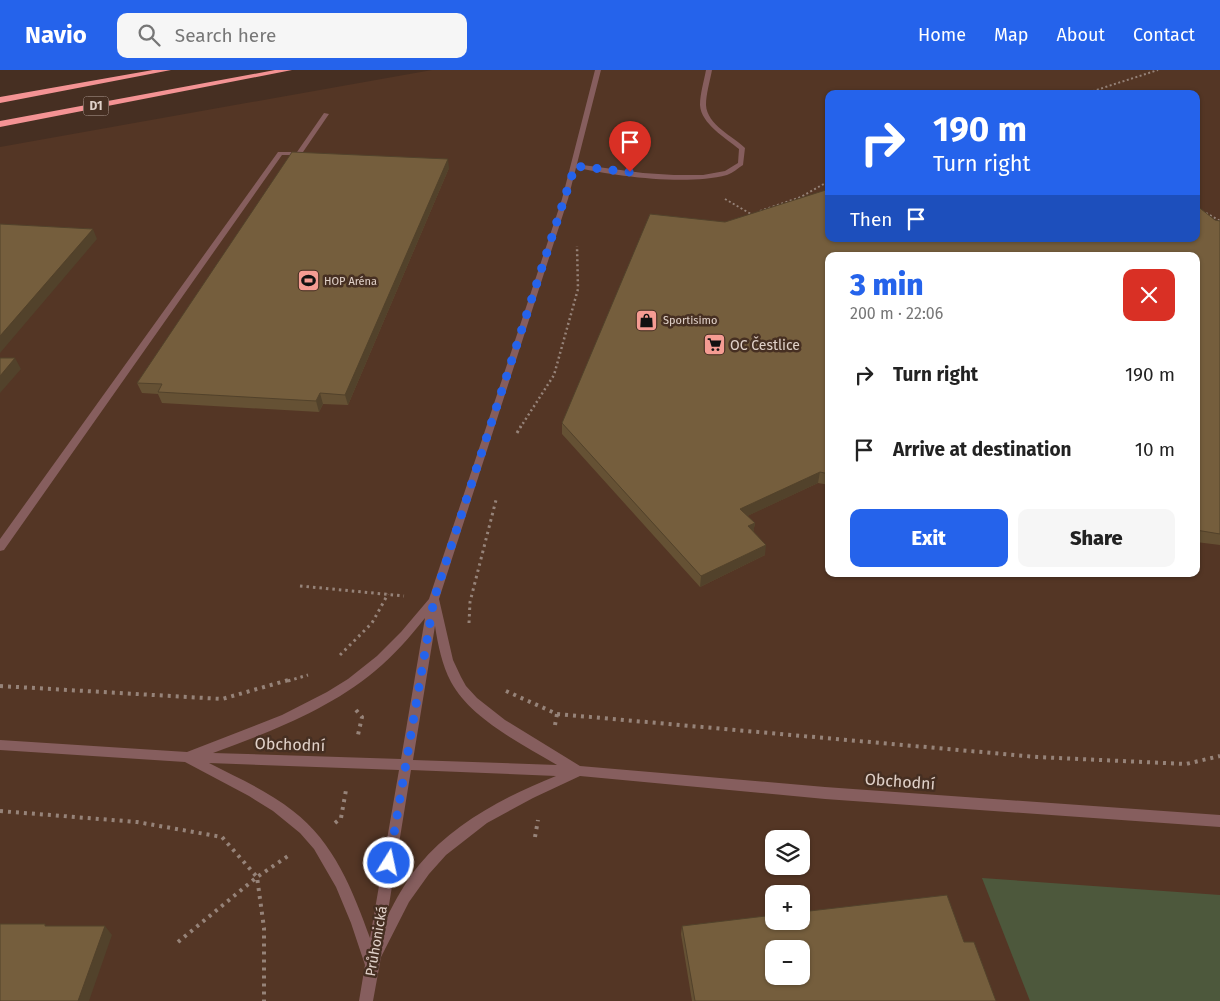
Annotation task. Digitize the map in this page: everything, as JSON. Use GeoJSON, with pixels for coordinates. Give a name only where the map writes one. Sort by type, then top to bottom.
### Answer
{"type":"FeatureCollection","features":[{"type":"Feature","properties":{"kind":"highway","name":"D1"},"geometry":{"type":"LineString","coordinates":[[0,100],[167,70]]}},
{"type":"Feature","properties":{"kind":"highway","name":"D1"},"geometry":{"type":"LineString","coordinates":[[0,124],[288,70]]}},
{"type":"Feature","properties":{"kind":"street","name":"Průhonická"},"geometry":{"type":"LineString","coordinates":[[366,1001],[434,599],[575,166],[598,70]]}},
{"type":"Feature","properties":{"kind":"street"},"geometry":{"type":"LineString","coordinates":[[575,166],[693,178],[714,177],[737,168],[743,158],[742,148],[713,124],[704,111],[703,106],[709,70]]}},
{"type":"Feature","properties":{"kind":"street"},"geometry":{"type":"LineString","coordinates":[[299,153],[326,114]]}},
{"type":"Feature","properties":{"kind":"street"},"geometry":{"type":"LineString","coordinates":[[0,548],[280,153],[318,154]]}},
{"type":"Feature","properties":{"kind":"street"},"geometry":{"type":"LineString","coordinates":[[186,757],[273,725],[304,711],[340,690],[371,667],[394,646],[434,599]]}},
{"type":"Feature","properties":{"kind":"street","name":"Obchodní"},"geometry":{"type":"LineString","coordinates":[[434,599],[450,665],[461,688],[482,708],[506,726],[578,771]]}},
{"type":"Feature","properties":{"kind":"street","name":"Obchodní"},"geometry":{"type":"LineString","coordinates":[[0,745],[186,757],[578,771],[826,793],[1220,821]]}},
{"type":"Feature","properties":{"kind":"street"},"geometry":{"type":"LineString","coordinates":[[186,757],[273,804],[291,816],[313,838],[330,864],[358,922],[371,964]]}},
{"type":"Feature","properties":{"kind":"street","name":"Obchodní"},"geometry":{"type":"LineString","coordinates":[[371,964],[410,889],[447,846],[486,817],[544,786],[578,771]]}},
{"type":"Feature","properties":{"kind":"path"},"geometry":{"type":"LineString","coordinates":[[1096,90],[1158,70]]}},
{"type":"Feature","properties":{"kind":"path"},"geometry":{"type":"LineString","coordinates":[[1204,212],[1220,220]]}},
{"type":"Feature","properties":{"kind":"path"},"geometry":{"type":"LineString","coordinates":[[516,435],[554,375],[578,289],[577,239]]}},
{"type":"Feature","properties":{"kind":"path"},"geometry":{"type":"LineString","coordinates":[[469,627],[470,602],[497,499]]}},
{"type":"Feature","properties":{"kind":"path"},"geometry":{"type":"LineString","coordinates":[[300,586],[470,602]]}},
{"type":"Feature","properties":{"kind":"path"},"geometry":{"type":"LineString","coordinates":[[338,657],[372,623],[388,594]]}},
{"type":"Feature","properties":{"kind":"path"},"geometry":{"type":"LineString","coordinates":[[0,686],[222,699],[315,673]]}},
{"type":"Feature","properties":{"kind":"path"},"geometry":{"type":"LineString","coordinates":[[500,688],[557,714],[1037,757],[1186,764],[1220,756]]}},
{"type":"Feature","properties":{"kind":"path"},"geometry":{"type":"LineString","coordinates":[[0,811],[137,822],[222,837],[257,877],[264,928],[264,1001]]}},
{"type":"Feature","properties":{"kind":"shaded area"},"geometry":{"type":"Polygon","coordinates":[[[432,70],[1220,70],[1220,1001],[0,1001],[0,147],[432,70]]]}},
{"type":"Feature","properties":{"kind":"green space"},"geometry":{"type":"Polygon","coordinates":[[[982,878],[1220,895],[1220,1001],[1030,1001],[982,878]]]}},
{"type":"Feature","properties":{"kind":"building","name":"HOP Aréna"},"geometry":{"type":"Polygon","coordinates":[[[292,152],[448,159],[345,395],[320,393],[316,401],[158,392],[162,384],[137,383],[292,152]]]}},
{"type":"Feature","properties":{"kind":"building","name":"OC Čestlice"},"geometry":{"type":"Polygon","coordinates":[[[825,190],[825,242],[1200,242],[1200,208],[1215,220],[1220,221],[1220,534],[1200,531],[1200,252],[825,252],[825,473],[820,472],[740,509],[755,523],[748,526],[766,545],[701,576],[562,423],[650,214],[725,222],[825,190]]]}},
{"type":"Feature","properties":{"kind":"building"},"geometry":{"type":"Polygon","coordinates":[[[0,224],[93,229],[0,336],[0,224]]]}},
{"type":"Feature","properties":{"kind":"building"},"geometry":{"type":"Polygon","coordinates":[[[0,358],[15,358],[0,376],[0,358]]]}},
{"type":"Feature","properties":{"kind":"building"},"geometry":{"type":"Polygon","coordinates":[[[947,895],[964,942],[974,942],[996,1001],[695,1001],[682,926],[765,916],[765,930],[810,930],[810,911],[947,895]]]}},
{"type":"Feature","properties":{"kind":"building"},"geometry":{"type":"Polygon","coordinates":[[[0,924],[105,926],[78,1001],[0,1001],[0,924]]]}},
{"type":"Feature","properties":{"kind":"place","name":"HOP Aréna"},"geometry":{"type":"Point","coordinates":[308,281]}},
{"type":"Feature","properties":{"kind":"place","name":"Sportisimo"},"geometry":{"type":"Point","coordinates":[647,320]}},
{"type":"Feature","properties":{"kind":"place","name":"OC Čestlice"},"geometry":{"type":"Point","coordinates":[714,345]}},
{"type":"Feature","properties":{"kind":"route"},"geometry":{"type":"LineString","coordinates":[[389,863],[434,599],[575,166],[630,172]]}}]}
